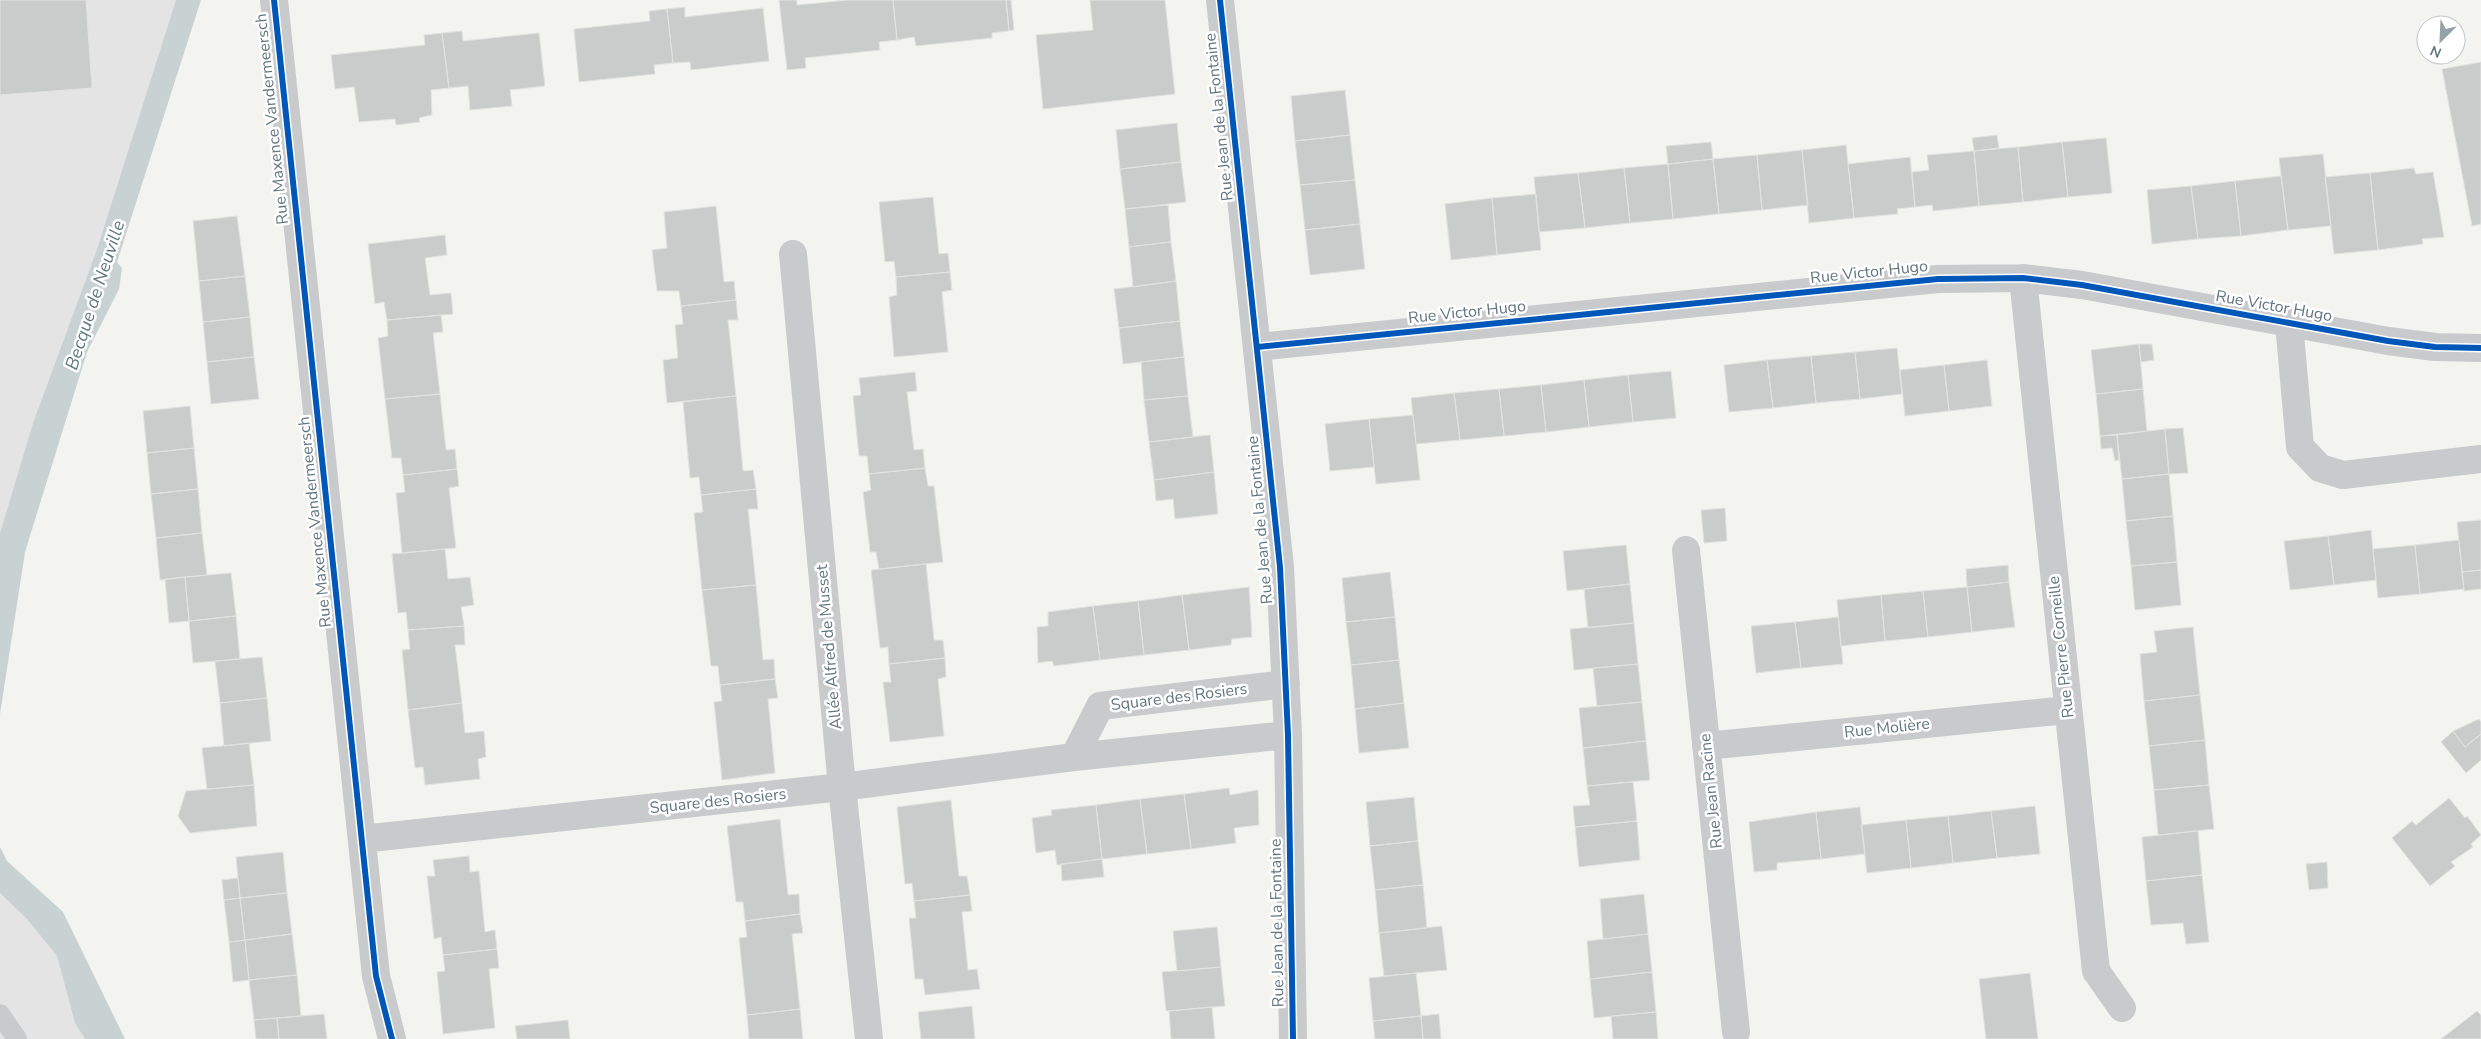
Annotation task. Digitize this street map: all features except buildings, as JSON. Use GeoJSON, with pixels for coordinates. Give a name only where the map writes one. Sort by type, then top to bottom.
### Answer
{"type":"FeatureCollection","features":[{"type":"Feature","properties":{"kind":"street","name":"Rue Maxence Vandermeersch"},"geometry":{"type":"LineString","coordinates":[[274,0],[376,976],[392,1039]]}},
{"type":"Feature","properties":{"kind":"street","name":"Rue Jean de la Fontaine"},"geometry":{"type":"LineString","coordinates":[[1220,0],[1280,567],[1288,735],[1293,1039]]}},
{"type":"Feature","properties":{"kind":"street","name":"Allée Alfred de Musset"},"geometry":{"type":"LineString","coordinates":[[793,254],[842,787],[869,1039]]}},
{"type":"Feature","properties":{"kind":"street","name":"Rue Victor Hugo"},"geometry":{"type":"LineString","coordinates":[[1258,347],[1938,279],[2023,278],[2082,285],[2407,344],[2481,348]]}},
{"type":"Feature","properties":{"kind":"street","name":"Rue Pierre Corneille"},"geometry":{"type":"LineString","coordinates":[[2023,278],[2096,971],[2122,1008]]}},
{"type":"Feature","properties":{"kind":"street"},"geometry":{"type":"LineString","coordinates":[[2289,323],[2300,447],[2320,468],[2343,475],[2481,459]]}},
{"type":"Feature","properties":{"kind":"street","name":"Rue Jean Racine"},"geometry":{"type":"LineString","coordinates":[[1686,550],[1736,1032]]}},
{"type":"Feature","properties":{"kind":"street","name":"Square des Rosiers"},"geometry":{"type":"LineString","coordinates":[[1074,757],[1100,706],[1286,684]]}},
{"type":"Feature","properties":{"kind":"street","name":"Rue Molière"},"geometry":{"type":"LineString","coordinates":[[1706,746],[2067,710]]}},
{"type":"Feature","properties":{"kind":"street","name":"Square des Rosiers"},"geometry":{"type":"LineString","coordinates":[[362,839],[842,787],[1074,757],[1288,735]]}},
{"type":"Feature","properties":{"kind":"lane"},"geometry":{"type":"LineString","coordinates":[[0,1014],[17,1039]]}},
{"type":"Feature","properties":{"kind":"shaded area"},"geometry":{"type":"Polygon","coordinates":[[[0,0],[176,0],[96,252],[33,423],[0,533],[0,0]]]}},
{"type":"Feature","properties":{"kind":"shaded area"},"geometry":{"type":"Polygon","coordinates":[[[0,893],[27,919],[57,956],[75,1023],[85,1039],[0,1039],[0,893]]]}},
{"type":"Feature","properties":{"kind":"water","name":"Becque de Neuville"},"geometry":{"type":"Polygon","coordinates":[[[176,0],[201,0],[117,262],[122,268],[119,289],[87,352],[25,552],[0,714],[0,533],[33,423],[96,252],[176,0]]]}},
{"type":"Feature","properties":{"kind":"water"},"geometry":{"type":"Polygon","coordinates":[[[0,847],[7,861],[63,912],[125,1039],[85,1039],[75,1023],[57,956],[27,919],[0,893],[0,847]]]}},
{"type":"Feature","properties":{"kind":"cycle path"},"geometry":{"type":"LineString","coordinates":[[274,0],[376,976],[392,1039]]}},
{"type":"Feature","properties":{"kind":"cycle path"},"geometry":{"type":"LineString","coordinates":[[1220,0],[1280,567],[1288,735],[1293,1039]]}},
{"type":"Feature","properties":{"kind":"cycle path"},"geometry":{"type":"LineString","coordinates":[[1258,347],[1938,279],[2023,278],[2082,285],[2388,341],[2435,347],[2481,348]]}}]}
